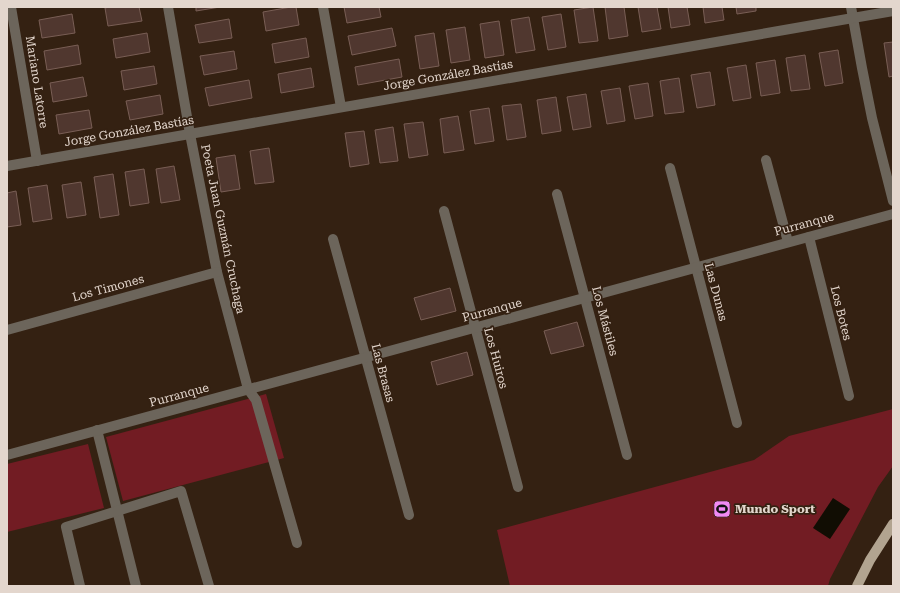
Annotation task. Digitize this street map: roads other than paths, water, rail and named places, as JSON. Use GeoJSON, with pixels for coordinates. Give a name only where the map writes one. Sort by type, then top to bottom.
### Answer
{"type":"FeatureCollection","features":[{"type":"Feature","properties":{"kind":"main road"},"geometry":{"type":"LineString","coordinates":[[856,586],[870,560],[893,524]]}},
{"type":"Feature","properties":{"kind":"street","name":"Mariano Latorre"},"geometry":{"type":"LineString","coordinates":[[11,7],[37,161]]}},
{"type":"Feature","properties":{"kind":"street","name":"Poeta Juan Guzmán Cruchaga"},"geometry":{"type":"LineString","coordinates":[[168,7],[190,134],[217,272],[248,389],[256,400],[297,543]]}},
{"type":"Feature","properties":{"kind":"street"},"geometry":{"type":"LineString","coordinates":[[323,7],[341,107]]}},
{"type":"Feature","properties":{"kind":"street"},"geometry":{"type":"LineString","coordinates":[[851,7],[872,118],[893,200]]}},
{"type":"Feature","properties":{"kind":"street","name":"Jorge González Bastías"},"geometry":{"type":"LineString","coordinates":[[7,166],[893,11]]}},
{"type":"Feature","properties":{"kind":"street"},"geometry":{"type":"LineString","coordinates":[[766,160],[788,242]]}},
{"type":"Feature","properties":{"kind":"street","name":"Las Dunas"},"geometry":{"type":"LineString","coordinates":[[670,168],[737,423]]}},
{"type":"Feature","properties":{"kind":"street","name":"Los Mástiles"},"geometry":{"type":"LineString","coordinates":[[558,194],[627,455]]}},
{"type":"Feature","properties":{"kind":"street","name":"Los Huiros"},"geometry":{"type":"LineString","coordinates":[[444,212],[518,487]]}},
{"type":"Feature","properties":{"kind":"street","name":"Purranque"},"geometry":{"type":"LineString","coordinates":[[7,455],[893,214]]}},
{"type":"Feature","properties":{"kind":"street","name":"Los Botes"},"geometry":{"type":"LineString","coordinates":[[809,236],[849,396]]}},
{"type":"Feature","properties":{"kind":"street","name":"Las Brasas"},"geometry":{"type":"LineString","coordinates":[[333,239],[409,515]]}},
{"type":"Feature","properties":{"kind":"street","name":"Los Timones"},"geometry":{"type":"LineString","coordinates":[[7,330],[217,272]]}},
{"type":"Feature","properties":{"kind":"street"},"geometry":{"type":"LineString","coordinates":[[97,430],[136,586]]}},
{"type":"Feature","properties":{"kind":"street"},"geometry":{"type":"LineString","coordinates":[[80,586],[66,527],[181,491],[209,586]]}},
{"type":"Feature","properties":{"kind":"place","name":"Mundo Sport"},"geometry":{"type":"Point","coordinates":[722,509]}}]}
